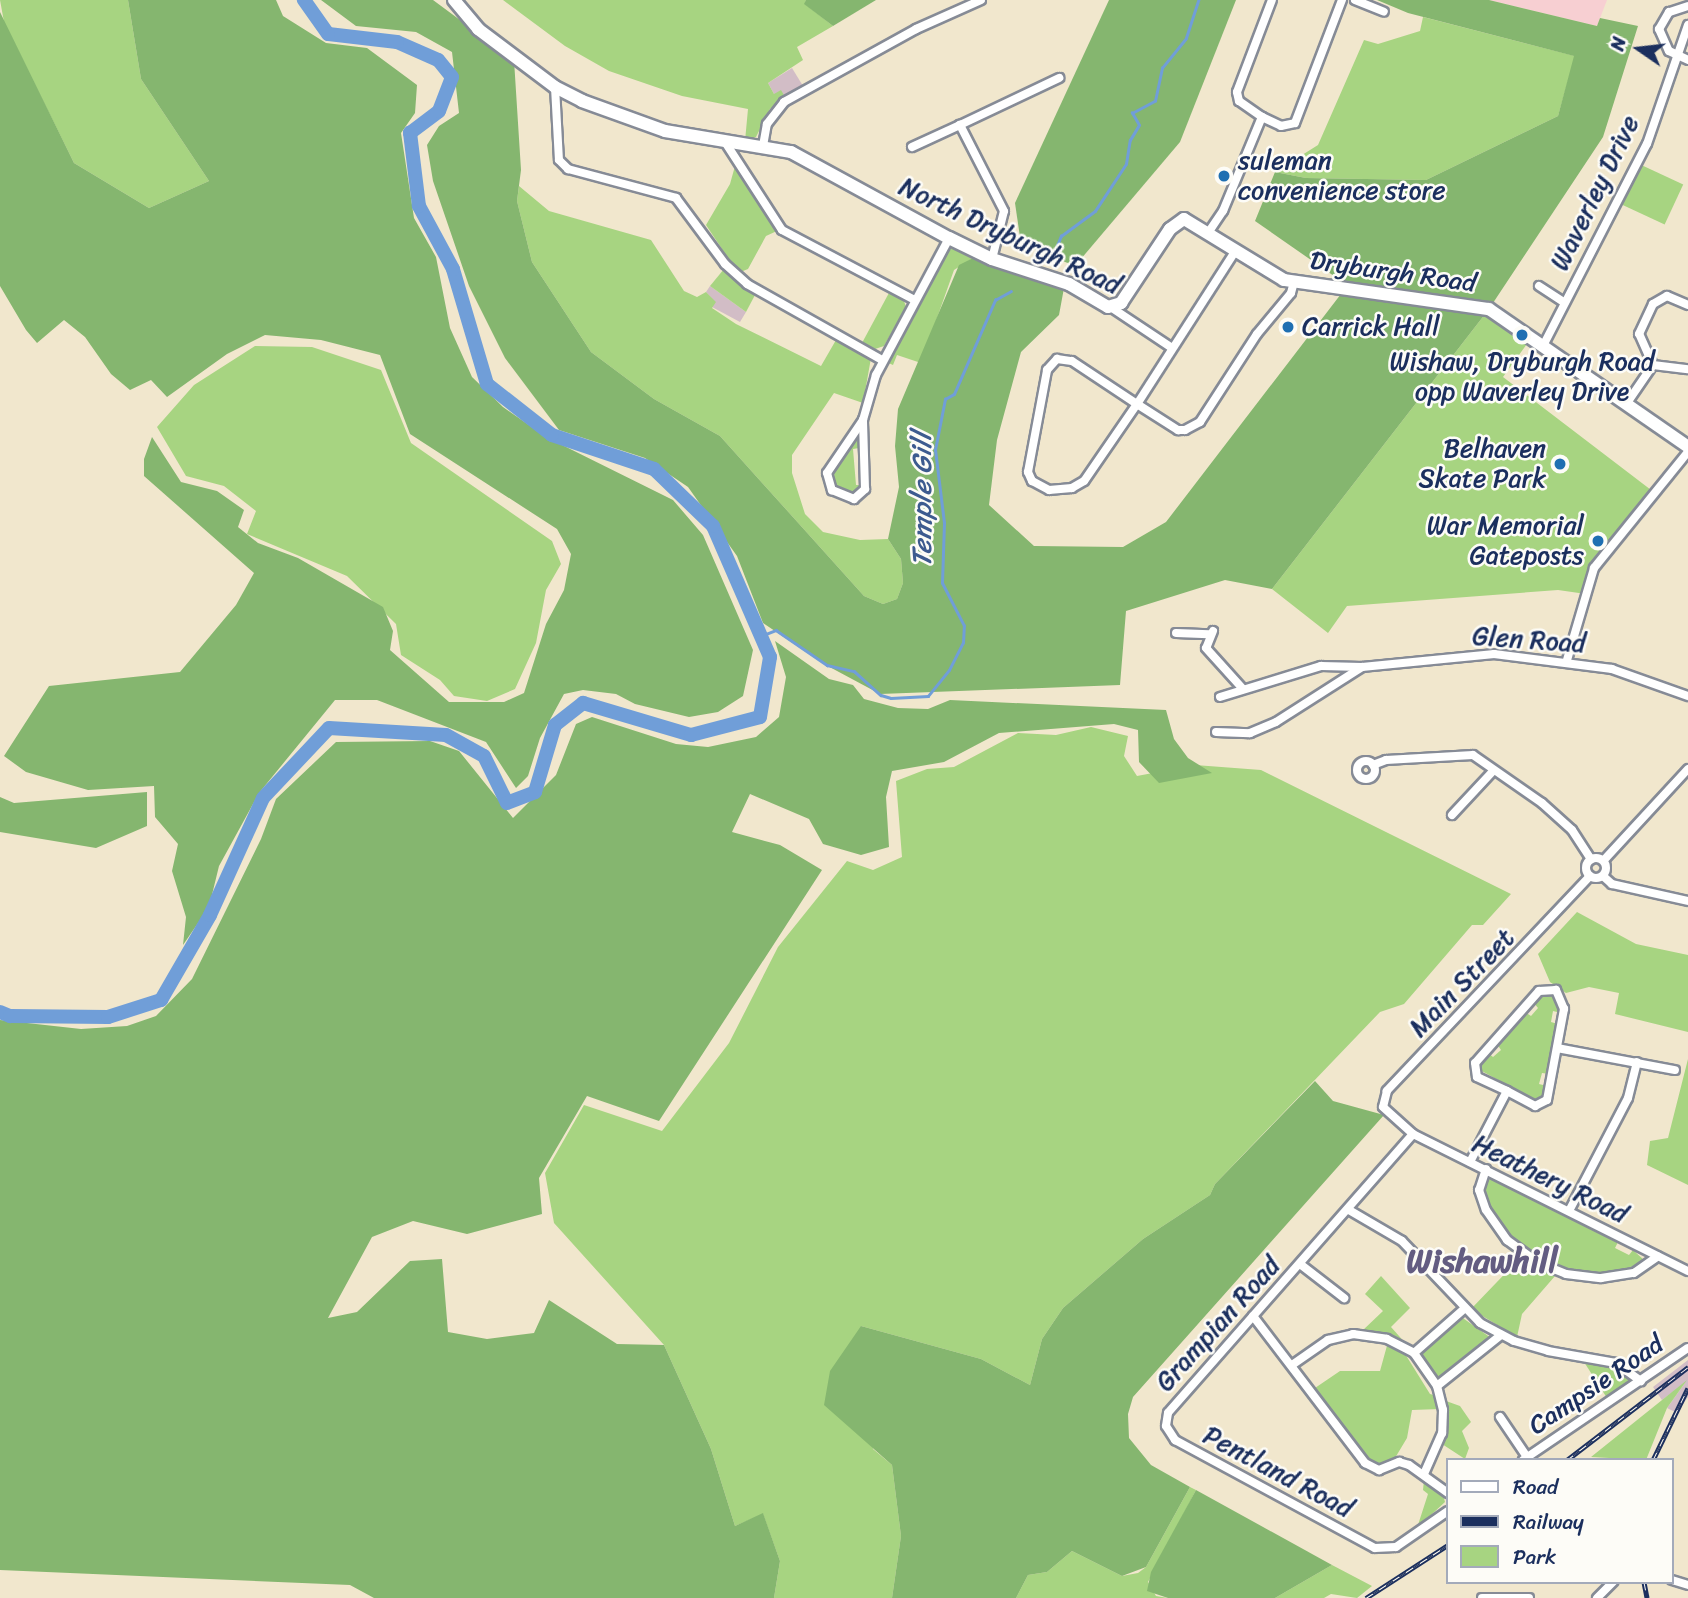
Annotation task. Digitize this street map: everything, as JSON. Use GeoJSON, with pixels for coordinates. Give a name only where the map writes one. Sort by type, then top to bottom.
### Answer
{"type":"FeatureCollection","features":[{"type":"Feature","properties":{"kind":"street","name":"North Dryburgh Road"},"geometry":{"type":"LineString","coordinates":[[454,0],[470,23],[555,87],[634,121],[727,145],[763,146],[791,152],[948,238],[992,259],[1069,284],[1112,308],[1172,348]]}},
{"type":"Feature","properties":{"kind":"street"},"geometry":{"type":"LineString","coordinates":[[763,146],[767,124],[784,102],[915,29],[981,0]]}},
{"type":"Feature","properties":{"kind":"street"},"geometry":{"type":"LineString","coordinates":[[1272,0],[1237,92],[1239,101],[1281,126],[1295,123],[1342,0]]}},
{"type":"Feature","properties":{"kind":"street"},"geometry":{"type":"LineString","coordinates":[[1354,0],[1384,12]]}},
{"type":"Feature","properties":{"kind":"street"},"geometry":{"type":"LineString","coordinates":[[1688,6],[1669,12],[1659,29],[1662,45],[1677,57],[1688,60]]}},
{"type":"Feature","properties":{"kind":"street","name":"Waverley Drive"},"geometry":{"type":"LineString","coordinates":[[1544,344],[1647,144],[1687,31]]}},
{"type":"Feature","properties":{"kind":"street"},"geometry":{"type":"LineString","coordinates":[[912,147],[1059,78]]}},
{"type":"Feature","properties":{"kind":"street"},"geometry":{"type":"LineString","coordinates":[[555,87],[559,160],[568,169],[676,198],[725,264],[747,284],[882,360]]}},
{"type":"Feature","properties":{"kind":"street"},"geometry":{"type":"LineString","coordinates":[[1208,233],[1223,211],[1262,117]]}},
{"type":"Feature","properties":{"kind":"street"},"geometry":{"type":"LineString","coordinates":[[960,125],[1004,211],[992,259]]}},
{"type":"Feature","properties":{"kind":"street"},"geometry":{"type":"LineString","coordinates":[[727,145],[782,230],[915,300]]}},
{"type":"Feature","properties":{"kind":"street","name":"Dryburgh Road"},"geometry":{"type":"LineString","coordinates":[[1112,308],[1121,303],[1176,222],[1191,221],[1272,274],[1294,282],[1482,306],[1544,344],[1688,447]]}},
{"type":"Feature","properties":{"kind":"street"},"geometry":{"type":"LineString","coordinates":[[863,420],[865,489],[854,499],[832,490],[827,472],[863,420],[882,360],[948,238]]}},
{"type":"Feature","properties":{"kind":"street"},"geometry":{"type":"LineString","coordinates":[[1236,250],[1137,404],[1079,485],[1049,489],[1032,481],[1028,472],[1048,370],[1057,359],[1072,361],[1137,404],[1178,430],[1194,426],[1256,334],[1291,293],[1294,282]]}},
{"type":"Feature","properties":{"kind":"street"},"geometry":{"type":"LineString","coordinates":[[1539,286],[1564,302]]}},
{"type":"Feature","properties":{"kind":"street"},"geometry":{"type":"LineString","coordinates":[[1653,365],[1639,334],[1653,304],[1667,296],[1688,305]]}},
{"type":"Feature","properties":{"kind":"street"},"geometry":{"type":"LineString","coordinates":[[1653,365],[1688,369]]}},
{"type":"Feature","properties":{"kind":"street"},"geometry":{"type":"LineString","coordinates":[[1627,403],[1653,365]]}},
{"type":"Feature","properties":{"kind":"street"},"geometry":{"type":"LineString","coordinates":[[1567,660],[1594,568],[1688,453]]}},
{"type":"Feature","properties":{"kind":"street"},"geometry":{"type":"LineString","coordinates":[[1176,633],[1211,632],[1209,653],[1243,689]]}},
{"type":"Feature","properties":{"kind":"street","name":"Glen Road"},"geometry":{"type":"LineString","coordinates":[[1220,697],[1321,666],[1362,667],[1494,654],[1567,660],[1612,669],[1688,696]]}},
{"type":"Feature","properties":{"kind":"street","name":"Glen Road"},"geometry":{"type":"LineString","coordinates":[[1216,732],[1250,733],[1302,705],[1362,667]]}},
{"type":"Feature","properties":{"kind":"street"},"geometry":{"type":"LineString","coordinates":[[1373,765],[1386,760],[1468,754],[1552,812],[1572,830],[1591,859]]}},
{"type":"Feature","properties":{"kind":"street"},"geometry":{"type":"LineString","coordinates":[[1604,860],[1688,769]]}},
{"type":"Feature","properties":{"kind":"street"},"geometry":{"type":"LineString","coordinates":[[1452,815],[1493,771]]}},
{"type":"Feature","properties":{"kind":"street"},"geometry":{"type":"LineString","coordinates":[[1591,859],[1604,860]]}},
{"type":"Feature","properties":{"kind":"street"},"geometry":{"type":"LineString","coordinates":[[1591,859],[1586,867],[1590,876],[1603,876],[1612,884],[1688,901]]}},
{"type":"Feature","properties":{"kind":"street"},"geometry":{"type":"LineString","coordinates":[[1603,876],[1607,866],[1604,860]]}},
{"type":"Feature","properties":{"kind":"street","name":"Main Street"},"geometry":{"type":"LineString","coordinates":[[1396,1121],[1383,1107],[1387,1091],[1590,876]]}},
{"type":"Feature","properties":{"kind":"street"},"geometry":{"type":"LineString","coordinates":[[1545,988],[1556,990],[1564,1001],[1548,1100],[1535,1106],[1507,1091],[1478,1077],[1475,1063],[1545,988]]}},
{"type":"Feature","properties":{"kind":"street"},"geometry":{"type":"LineString","coordinates":[[1558,1048],[1675,1070]]}},
{"type":"Feature","properties":{"kind":"street"},"geometry":{"type":"LineString","coordinates":[[1569,1211],[1628,1098],[1637,1062]]}},
{"type":"Feature","properties":{"kind":"street"},"geometry":{"type":"LineString","coordinates":[[1470,1161],[1507,1091]]}},
{"type":"Feature","properties":{"kind":"street","name":"Heathery Road"},"geometry":{"type":"LineString","coordinates":[[1396,1121],[1413,1134],[1688,1271]]}},
{"type":"Feature","properties":{"kind":"street","name":"Grampian Road"},"geometry":{"type":"LineString","coordinates":[[1168,1413],[1413,1134]]}},
{"type":"Feature","properties":{"kind":"street"},"geometry":{"type":"LineString","coordinates":[[1486,1169],[1479,1190],[1486,1210],[1507,1240],[1539,1263],[1566,1274],[1601,1278],[1634,1273],[1658,1256]]}},
{"type":"Feature","properties":{"kind":"street"},"geometry":{"type":"LineString","coordinates":[[1349,1210],[1402,1241],[1463,1310],[1501,1335],[1548,1352],[1616,1363],[1641,1381]]}},
{"type":"Feature","properties":{"kind":"street","name":"Grampian Road"},"geometry":{"type":"LineString","coordinates":[[1300,1264],[1344,1298]]}},
{"type":"Feature","properties":{"kind":"street"},"geometry":{"type":"LineString","coordinates":[[1414,1353],[1463,1310]]}},
{"type":"Feature","properties":{"kind":"street"},"geometry":{"type":"LineString","coordinates":[[1253,1316],[1365,1463],[1379,1470],[1399,1462],[1424,1475],[1446,1492]]}},
{"type":"Feature","properties":{"kind":"street"},"geometry":{"type":"LineString","coordinates":[[1292,1365],[1328,1340],[1353,1334],[1387,1339],[1414,1353],[1437,1386],[1444,1420],[1424,1475]]}},
{"type":"Feature","properties":{"kind":"street"},"geometry":{"type":"LineString","coordinates":[[1437,1386],[1501,1335]]}},
{"type":"Feature","properties":{"kind":"street","name":"Campsie Road"},"geometry":{"type":"LineString","coordinates":[[1526,1458],[1688,1348]]}},
{"type":"Feature","properties":{"kind":"street","name":"Pentland Road"},"geometry":{"type":"LineString","coordinates":[[1168,1413],[1166,1426],[1175,1440],[1375,1548],[1390,1550],[1446,1512]]}},
{"type":"Feature","properties":{"kind":"street","name":"Campsie Road"},"geometry":{"type":"LineString","coordinates":[[1500,1417],[1524,1458]]}},
{"type":"Feature","properties":{"kind":"street"},"geometry":{"type":"LineString","coordinates":[[1597,1598],[1611,1584]]}},
{"type":"Feature","properties":{"kind":"street"},"geometry":{"type":"LineString","coordinates":[[1482,1598],[1529,1598]]}},
{"type":"Feature","properties":{"kind":"shaded area"},"geometry":{"type":"Polygon","coordinates":[[[1489,0],[1607,0],[1597,26],[1489,0]]]}},
{"type":"Feature","properties":{"kind":"shaded area"},"geometry":{"type":"Polygon","coordinates":[[[792,68],[803,86],[785,97],[774,94],[768,83],[792,68]]]}},
{"type":"Feature","properties":{"kind":"shaded area"},"geometry":{"type":"Polygon","coordinates":[[[710,286],[746,312],[740,322],[712,307],[715,302],[706,292],[710,286]]]}},
{"type":"Feature","properties":{"kind":"shaded area"},"geometry":{"type":"Polygon","coordinates":[[[1688,1360],[1688,1397],[1677,1413],[1667,1408],[1685,1383],[1662,1400],[1653,1387],[1688,1360]]]}},
{"type":"Feature","properties":{"kind":"green space"},"geometry":{"type":"Polygon","coordinates":[[[0,0],[128,0],[141,79],[209,181],[149,208],[74,163],[4,22],[0,0]]]}},
{"type":"Feature","properties":{"kind":"green space"},"geometry":{"type":"Polygon","coordinates":[[[128,0],[276,0],[283,16],[326,43],[367,48],[417,85],[415,113],[401,133],[414,218],[436,257],[450,328],[472,377],[503,407],[546,437],[673,500],[703,535],[753,650],[743,696],[718,712],[689,717],[635,704],[616,694],[583,690],[564,694],[540,738],[528,776],[516,788],[486,742],[377,700],[335,700],[259,793],[219,866],[209,907],[183,945],[186,917],[172,871],[178,844],[155,817],[154,786],[88,790],[26,772],[4,756],[49,686],[180,672],[236,605],[254,573],[144,476],[144,459],[152,437],[181,482],[217,491],[244,510],[238,527],[258,543],[298,558],[383,607],[393,631],[390,650],[449,702],[504,702],[524,693],[546,624],[564,590],[571,554],[557,529],[410,434],[380,355],[321,340],[265,335],[227,354],[167,397],[151,380],[130,390],[111,374],[85,337],[64,320],[37,343],[26,330],[0,286],[0,12],[74,163],[149,208],[209,181],[141,79],[128,0]]]}},
{"type":"Feature","properties":{"kind":"green space"},"geometry":{"type":"Polygon","coordinates":[[[321,0],[433,0],[514,60],[521,170],[517,201],[532,262],[591,352],[654,399],[720,436],[864,596],[883,604],[897,599],[903,583],[901,559],[888,539],[899,487],[895,446],[898,409],[959,265],[973,258],[1064,288],[1059,315],[1021,352],[997,440],[989,505],[1034,546],[1123,547],[1166,522],[1344,290],[1344,283],[1255,221],[1275,172],[1306,178],[1426,180],[1558,116],[1574,56],[1408,13],[1377,0],[1489,0],[1597,26],[1600,18],[1638,26],[1603,137],[1489,309],[1272,589],[1225,580],[1126,611],[1120,685],[880,694],[824,664],[763,623],[737,556],[688,487],[645,458],[559,430],[505,358],[469,286],[433,181],[427,145],[439,126],[459,113],[452,52],[416,32],[356,26],[321,0]]]}},
{"type":"Feature","properties":{"kind":"green space"},"geometry":{"type":"Polygon","coordinates":[[[503,0],[806,0],[805,4],[833,26],[797,47],[803,60],[768,83],[774,94],[781,90],[785,97],[770,109],[756,137],[745,141],[748,109],[682,96],[609,71],[565,46],[503,0]]]}},
{"type":"Feature","properties":{"kind":"green space"},"geometry":{"type":"Polygon","coordinates":[[[806,0],[876,0],[833,26],[804,4],[806,0]]]}},
{"type":"Feature","properties":{"kind":"green space"},"geometry":{"type":"Polygon","coordinates":[[[1109,0],[1236,0],[1180,142],[1075,266],[1021,244],[1015,203],[1109,0]]]}},
{"type":"Feature","properties":{"kind":"green space"},"geometry":{"type":"Polygon","coordinates":[[[1423,17],[1575,56],[1558,116],[1426,180],[1306,178],[1275,172],[1318,145],[1364,40],[1378,44],[1420,31],[1423,17]]]}},
{"type":"Feature","properties":{"kind":"green space"},"geometry":{"type":"Polygon","coordinates":[[[1637,163],[1683,185],[1665,224],[1618,203],[1637,163]]]}},
{"type":"Feature","properties":{"kind":"green space"},"geometry":{"type":"Polygon","coordinates":[[[735,166],[779,230],[766,236],[748,269],[738,273],[706,225],[730,184],[735,166]]]}},
{"type":"Feature","properties":{"kind":"green space"},"geometry":{"type":"Polygon","coordinates":[[[519,186],[549,211],[651,240],[684,291],[697,297],[706,292],[716,302],[712,308],[736,324],[821,366],[836,340],[871,358],[863,403],[834,393],[792,455],[792,473],[805,514],[823,532],[860,540],[888,539],[901,559],[903,583],[897,599],[883,604],[864,596],[720,436],[654,399],[591,352],[532,262],[517,201],[519,186]]]}},
{"type":"Feature","properties":{"kind":"green space"},"geometry":{"type":"Polygon","coordinates":[[[953,248],[973,258],[954,270],[921,363],[897,355],[893,365],[886,362],[946,252],[953,248]]]}},
{"type":"Feature","properties":{"kind":"green space"},"geometry":{"type":"Polygon","coordinates":[[[724,269],[755,295],[746,312],[710,286],[724,269]]]}},
{"type":"Feature","properties":{"kind":"green space"},"geometry":{"type":"Polygon","coordinates":[[[890,291],[903,298],[906,307],[884,346],[875,349],[862,343],[890,291]]]}},
{"type":"Feature","properties":{"kind":"green space"},"geometry":{"type":"Polygon","coordinates":[[[1489,309],[1532,337],[1503,377],[1655,493],[1601,558],[1586,594],[1558,590],[1347,606],[1328,633],[1272,589],[1489,309]]]}},
{"type":"Feature","properties":{"kind":"green space"},"geometry":{"type":"Polygon","coordinates":[[[255,346],[312,347],[381,370],[411,443],[552,541],[561,564],[546,590],[536,643],[515,689],[487,701],[454,696],[440,680],[401,655],[396,624],[347,576],[247,534],[256,511],[224,486],[186,476],[157,427],[194,385],[255,346]]]}},
{"type":"Feature","properties":{"kind":"green space"},"geometry":{"type":"Polygon","coordinates":[[[857,434],[859,448],[853,449],[856,485],[863,485],[856,496],[833,488],[829,470],[834,473],[857,434]]]}},
{"type":"Feature","properties":{"kind":"green space"},"geometry":{"type":"Polygon","coordinates":[[[775,641],[829,679],[853,685],[864,699],[898,708],[928,709],[950,700],[1166,710],[1174,739],[1188,758],[1212,773],[1159,783],[1139,762],[1138,730],[1114,724],[999,733],[944,762],[892,771],[886,797],[889,847],[861,855],[823,844],[809,819],[750,794],[732,832],[780,845],[822,870],[659,1121],[587,1096],[539,1178],[542,1214],[467,1234],[413,1221],[372,1237],[328,1318],[357,1312],[410,1261],[442,1259],[448,1332],[487,1339],[534,1333],[549,1300],[617,1344],[664,1345],[711,1449],[735,1526],[763,1513],[780,1561],[774,1598],[374,1598],[350,1585],[0,1570],[0,1020],[81,1029],[127,1026],[156,1016],[192,979],[261,839],[276,799],[336,742],[430,741],[459,751],[513,818],[556,775],[576,724],[592,717],[676,744],[708,747],[756,737],[779,717],[786,677],[775,641]]]}},
{"type":"Feature","properties":{"kind":"green space"},"geometry":{"type":"Polygon","coordinates":[[[1091,727],[1128,736],[1124,756],[1137,776],[1195,765],[1261,770],[1511,894],[1483,925],[1472,925],[1404,1004],[1380,1012],[1215,1184],[1210,1195],[1143,1239],[1063,1308],[1042,1339],[1030,1385],[981,1359],[861,1326],[873,1449],[892,1465],[901,1536],[892,1598],[774,1598],[780,1561],[763,1514],[735,1526],[711,1449],[664,1345],[554,1223],[545,1173],[584,1105],[662,1131],[729,1043],[778,947],[847,861],[873,870],[902,857],[896,781],[927,769],[954,767],[1018,733],[1056,735],[1091,727]]]}},
{"type":"Feature","properties":{"kind":"green space"},"geometry":{"type":"Polygon","coordinates":[[[147,792],[147,826],[96,848],[0,832],[0,797],[14,803],[147,792]]]}},
{"type":"Feature","properties":{"kind":"green space"},"geometry":{"type":"Polygon","coordinates":[[[1577,912],[1636,944],[1688,955],[1688,1032],[1615,1014],[1619,993],[1589,987],[1566,993],[1550,982],[1538,954],[1577,912]]]}},
{"type":"Feature","properties":{"kind":"green space"},"geometry":{"type":"Polygon","coordinates":[[[1550,991],[1559,996],[1561,1013],[1553,1011],[1551,1022],[1558,1024],[1549,1074],[1542,1073],[1539,1084],[1547,1086],[1544,1101],[1539,1102],[1478,1069],[1488,1053],[1493,1057],[1501,1050],[1497,1044],[1525,1012],[1531,1016],[1538,1008],[1534,1003],[1540,995],[1550,991]]]}},
{"type":"Feature","properties":{"kind":"green space"},"geometry":{"type":"Polygon","coordinates":[[[1688,1059],[1688,1185],[1647,1165],[1650,1141],[1668,1138],[1688,1059]]]}},
{"type":"Feature","properties":{"kind":"green space"},"geometry":{"type":"Polygon","coordinates":[[[1315,1081],[1333,1101],[1384,1115],[1133,1397],[1128,1414],[1129,1438],[1151,1465],[1190,1487],[1146,1567],[1122,1576],[1072,1551],[1047,1572],[1028,1575],[1016,1598],[892,1598],[901,1536],[892,1465],[824,1405],[830,1371],[861,1326],[981,1359],[1030,1385],[1042,1339],[1063,1308],[1143,1239],[1210,1195],[1215,1184],[1315,1081]]]}},
{"type":"Feature","properties":{"kind":"green space"},"geometry":{"type":"Polygon","coordinates":[[[1491,1178],[1618,1242],[1615,1248],[1629,1255],[1633,1250],[1645,1261],[1610,1276],[1565,1270],[1545,1262],[1527,1252],[1502,1227],[1485,1201],[1484,1184],[1491,1178]]]}},
{"type":"Feature","properties":{"kind":"green space"},"geometry":{"type":"Polygon","coordinates":[[[1521,1257],[1555,1276],[1522,1314],[1517,1337],[1471,1309],[1521,1257]]]}},
{"type":"Feature","properties":{"kind":"green space"},"geometry":{"type":"Polygon","coordinates":[[[1381,1276],[1410,1308],[1391,1327],[1407,1345],[1362,1331],[1383,1311],[1365,1294],[1381,1276]]]}},
{"type":"Feature","properties":{"kind":"green space"},"geometry":{"type":"Polygon","coordinates":[[[1460,1316],[1491,1338],[1442,1378],[1435,1377],[1419,1350],[1460,1316]]]}},
{"type":"Feature","properties":{"kind":"green space"},"geometry":{"type":"Polygon","coordinates":[[[1388,1342],[1402,1349],[1430,1394],[1437,1396],[1440,1409],[1412,1410],[1407,1438],[1395,1458],[1378,1464],[1369,1460],[1315,1388],[1340,1371],[1380,1371],[1388,1342]]]}},
{"type":"Feature","properties":{"kind":"green space"},"geometry":{"type":"Polygon","coordinates":[[[1584,1362],[1617,1369],[1628,1375],[1629,1383],[1607,1398],[1584,1362]]]}},
{"type":"Feature","properties":{"kind":"green space"},"geometry":{"type":"Polygon","coordinates":[[[1687,1380],[1667,1408],[1647,1458],[1591,1457],[1687,1380]]]}},
{"type":"Feature","properties":{"kind":"green space"},"geometry":{"type":"Polygon","coordinates":[[[1446,1401],[1460,1406],[1471,1422],[1462,1431],[1469,1448],[1463,1458],[1442,1444],[1446,1401]]]}},
{"type":"Feature","properties":{"kind":"green space"},"geometry":{"type":"Polygon","coordinates":[[[1424,1480],[1443,1494],[1445,1502],[1417,1528],[1428,1494],[1423,1490],[1424,1480]]]}},
{"type":"Feature","properties":{"kind":"green space"},"geometry":{"type":"Polygon","coordinates":[[[1190,1487],[1196,1490],[1148,1582],[1156,1596],[1168,1598],[1016,1598],[1028,1575],[1047,1572],[1072,1551],[1122,1576],[1138,1573],[1146,1567],[1190,1487]]]}},
{"type":"Feature","properties":{"kind":"green space"},"geometry":{"type":"Polygon","coordinates":[[[1196,1490],[1332,1565],[1275,1598],[1168,1598],[1147,1591],[1151,1572],[1196,1490]]]}},
{"type":"Feature","properties":{"kind":"green space"},"geometry":{"type":"Polygon","coordinates":[[[1332,1565],[1372,1586],[1357,1598],[1331,1594],[1324,1598],[1275,1598],[1332,1565]]]}},
{"type":"Feature","properties":{"kind":"waterway"},"geometry":{"type":"LineString","coordinates":[[0,1012],[10,1016],[108,1017],[161,1000],[210,915],[263,798],[329,728],[446,735],[484,756],[507,803],[535,792],[555,725],[583,703],[691,735],[760,717],[770,657],[713,526],[654,469],[552,435],[487,384],[453,269],[419,206],[410,133],[439,111],[452,77],[438,60],[397,42],[328,34],[304,0]]}},
{"type":"Feature","properties":{"kind":"waterway","name":"Temple Gill"},"geometry":{"type":"LineString","coordinates":[[1052,258],[1061,236],[1095,211],[1126,164],[1130,140],[1139,125],[1132,113],[1155,101],[1162,68],[1186,38],[1198,0]]}},
{"type":"Feature","properties":{"kind":"waterway","name":"Temple Gill"},"geometry":{"type":"LineString","coordinates":[[761,636],[776,630],[827,665],[854,671],[881,695],[891,698],[928,696],[949,670],[963,643],[964,626],[942,583],[944,523],[935,450],[945,399],[954,394],[995,300],[1011,291]]}},
{"type":"Feature","properties":{"kind":"railway"},"geometry":{"type":"LineString","coordinates":[[1570,1458],[1688,1367]]}},
{"type":"Feature","properties":{"kind":"railway"},"geometry":{"type":"LineString","coordinates":[[1654,1458],[1688,1388]]}},
{"type":"Feature","properties":{"kind":"railway"},"geometry":{"type":"LineString","coordinates":[[1366,1598],[1446,1546]]}},
{"type":"Feature","properties":{"kind":"railway"},"geometry":{"type":"LineString","coordinates":[[1644,1584],[1647,1598]]}},
{"type":"Feature","properties":{"kind":"place","name":"suleman convenience store"},"geometry":{"type":"Point","coordinates":[1224,176]}},
{"type":"Feature","properties":{"kind":"place","name":"Carrick Hall"},"geometry":{"type":"Point","coordinates":[1288,327]}},
{"type":"Feature","properties":{"kind":"place","name":"Wishaw, Dryburgh Road opp Waverley Drive"},"geometry":{"type":"Point","coordinates":[1522,335]}},
{"type":"Feature","properties":{"kind":"place","name":"Belhaven Skate Park"},"geometry":{"type":"Point","coordinates":[1560,464]}},
{"type":"Feature","properties":{"kind":"place","name":"War Memorial Gateposts"},"geometry":{"type":"Point","coordinates":[1598,541]}},
{"type":"Feature","properties":{"kind":"district","name":"Wishawhill"},"geometry":{"type":"Point","coordinates":[1482,1262]}}]}
